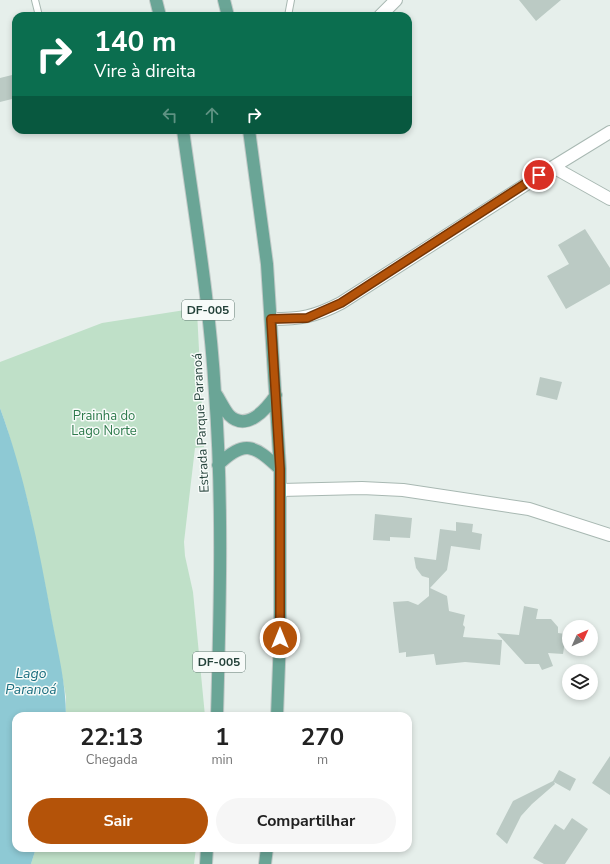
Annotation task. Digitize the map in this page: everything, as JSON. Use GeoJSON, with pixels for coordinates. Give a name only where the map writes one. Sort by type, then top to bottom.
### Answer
{"type":"FeatureCollection","features":[{"type":"Feature","properties":{"kind":"main road"},"geometry":{"type":"LineString","coordinates":[[156,0],[159,12]]}},
{"type":"Feature","properties":{"kind":"main road"},"geometry":{"type":"LineString","coordinates":[[224,0],[227,12]]}},
{"type":"Feature","properties":{"kind":"main road","name":"Estrada Parque Paranoá"},"geometry":{"type":"LineString","coordinates":[[184,134],[208,314],[216,394],[220,608],[217,712]]}},
{"type":"Feature","properties":{"kind":"main road"},"geometry":{"type":"LineString","coordinates":[[252,134],[267,264],[281,490],[280,638],[277,712]]}},
{"type":"Feature","properties":{"kind":"main road"},"geometry":{"type":"LineString","coordinates":[[216,394],[230,415],[236,419],[243,420],[259,417],[276,395]]}},
{"type":"Feature","properties":{"kind":"main road"},"geometry":{"type":"LineString","coordinates":[[218,466],[232,452],[250,448],[264,454],[280,469]]}},
{"type":"Feature","properties":{"kind":"main road"},"geometry":{"type":"LineString","coordinates":[[206,864],[207,852]]}},
{"type":"Feature","properties":{"kind":"main road"},"geometry":{"type":"LineString","coordinates":[[265,864],[266,852]]}},
{"type":"Feature","properties":{"kind":"street"},"geometry":{"type":"LineString","coordinates":[[384,12],[396,0]]}},
{"type":"Feature","properties":{"kind":"street"},"geometry":{"type":"LineString","coordinates":[[271,319],[307,318],[341,303],[396,266],[610,132]]}},
{"type":"Feature","properties":{"kind":"street"},"geometry":{"type":"LineString","coordinates":[[553,167],[610,199]]}},
{"type":"Feature","properties":{"kind":"street"},"geometry":{"type":"LineString","coordinates":[[281,490],[362,488],[403,490],[529,509],[610,535]]}},
{"type":"Feature","properties":{"kind":"lane"},"geometry":{"type":"LineString","coordinates":[[35,0],[38,12]]}},
{"type":"Feature","properties":{"kind":"lane"},"geometry":{"type":"LineString","coordinates":[[289,12],[291,0]]}},
{"type":"Feature","properties":{"kind":"green space","name":"Prainha do Lago Norte"},"geometry":{"type":"Polygon","coordinates":[[[185,310],[197,311],[204,447],[195,448],[184,542],[185,556],[193,592],[205,712],[66,712],[66,697],[28,503],[0,408],[0,362],[102,323],[185,310]]]}},
{"type":"Feature","properties":{"kind":"green space"},"geometry":{"type":"Polygon","coordinates":[[[35,852],[196,852],[194,864],[31,864],[35,852]]]}},
{"type":"Feature","properties":{"kind":"water","name":"Lago Paranoá"},"geometry":{"type":"Polygon","coordinates":[[[0,408],[24,486],[42,566],[63,680],[66,712],[12,712],[12,852],[35,852],[31,864],[0,864],[0,408]]]}},
{"type":"Feature","properties":{"kind":"building"},"geometry":{"type":"Polygon","coordinates":[[[519,0],[561,0],[536,21],[519,0]]]}},
{"type":"Feature","properties":{"kind":"building"},"geometry":{"type":"Polygon","coordinates":[[[12,75],[12,99],[0,102],[0,78],[12,75]]]}},
{"type":"Feature","properties":{"kind":"building"},"geometry":{"type":"Polygon","coordinates":[[[585,229],[610,268],[610,284],[566,309],[547,276],[569,264],[558,245],[585,229]]]}},
{"type":"Feature","properties":{"kind":"building"},"geometry":{"type":"Polygon","coordinates":[[[540,377],[562,382],[557,400],[536,395],[540,377]]]}},
{"type":"Feature","properties":{"kind":"building"},"geometry":{"type":"Polygon","coordinates":[[[375,514],[412,518],[410,538],[390,537],[390,541],[373,540],[375,514]]]}},
{"type":"Feature","properties":{"kind":"building"},"geometry":{"type":"Polygon","coordinates":[[[456,522],[473,524],[472,532],[482,534],[480,550],[451,546],[447,570],[430,588],[447,596],[449,611],[465,615],[463,637],[502,640],[500,665],[465,662],[436,665],[434,654],[406,657],[406,652],[399,653],[393,602],[408,601],[418,605],[429,596],[429,578],[422,576],[416,568],[414,557],[436,560],[440,529],[456,531],[456,522]]]}},
{"type":"Feature","properties":{"kind":"building"},"geometry":{"type":"Polygon","coordinates":[[[524,606],[538,609],[536,619],[551,619],[558,627],[558,633],[562,634],[562,654],[548,653],[553,666],[542,670],[539,664],[525,664],[497,633],[519,635],[524,606]]]}},
{"type":"Feature","properties":{"kind":"building"},"geometry":{"type":"Polygon","coordinates":[[[610,756],[610,795],[592,783],[610,756]]]}},
{"type":"Feature","properties":{"kind":"building"},"geometry":{"type":"Polygon","coordinates":[[[559,770],[576,779],[570,791],[554,782],[555,784],[521,816],[507,844],[496,834],[513,801],[553,781],[559,770]]]}},
{"type":"Feature","properties":{"kind":"building"},"geometry":{"type":"Polygon","coordinates":[[[572,818],[588,829],[565,864],[544,864],[533,858],[555,824],[564,830],[572,818]]]}},
{"type":"Feature","properties":{"kind":"route"},"geometry":{"type":"LineString","coordinates":[[280,638],[281,490],[271,319],[307,318],[322,313],[341,303],[396,266],[539,175]]}}]}
